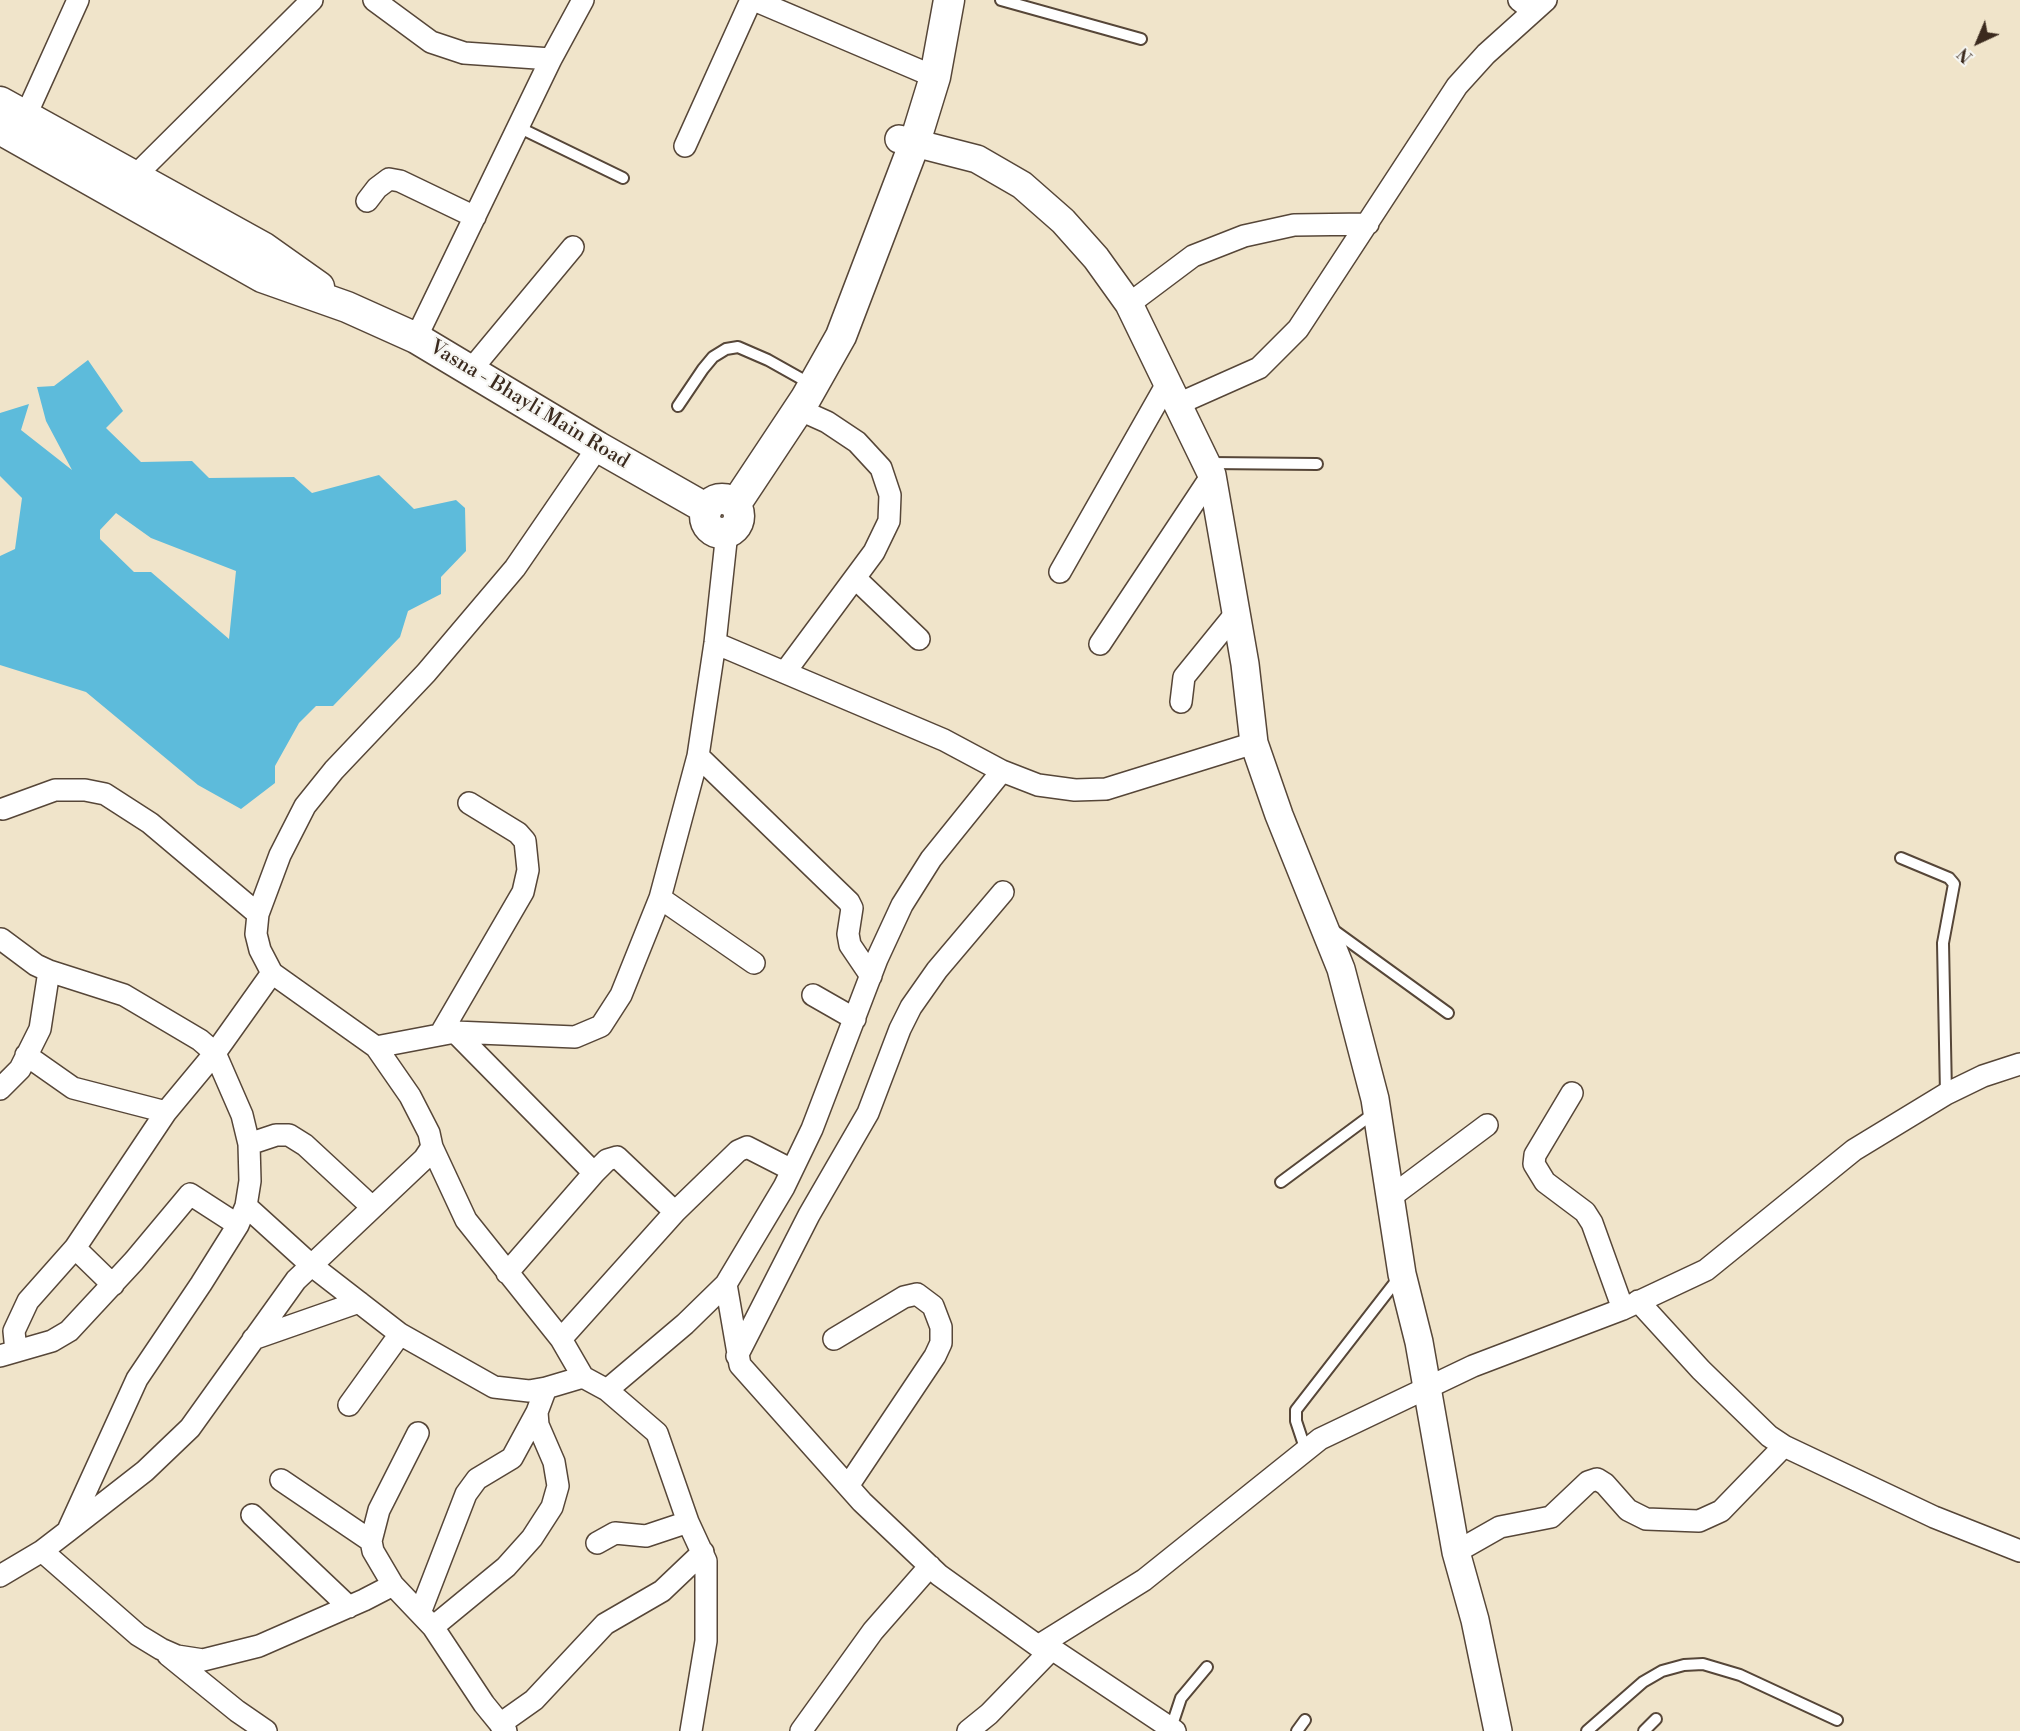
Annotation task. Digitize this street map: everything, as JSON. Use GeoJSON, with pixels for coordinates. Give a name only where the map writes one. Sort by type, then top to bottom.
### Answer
{"type":"FeatureCollection","features":[{"type":"Feature","properties":{"kind":"main road"},"geometry":{"type":"LineString","coordinates":[[927,73],[929,0]]}},
{"type":"Feature","properties":{"kind":"main road"},"geometry":{"type":"LineString","coordinates":[[723,515],[804,397],[841,336],[907,140],[949,0]]}},
{"type":"Feature","properties":{"kind":"main road","name":"Vasna - Bhayli Main Road"},"geometry":{"type":"LineString","coordinates":[[13,108],[264,248],[347,307]]}},
{"type":"Feature","properties":{"kind":"main road","name":"Vasna - Bhayli Main Road"},"geometry":{"type":"LineString","coordinates":[[0,129],[262,277],[347,307],[416,339],[598,447],[723,515]]}},
{"type":"Feature","properties":{"kind":"street"},"geometry":{"type":"LineString","coordinates":[[13,108],[78,0]]}},
{"type":"Feature","properties":{"kind":"street"},"geometry":{"type":"LineString","coordinates":[[135,176],[312,0]]}},
{"type":"Feature","properties":{"kind":"street"},"geometry":{"type":"LineString","coordinates":[[374,0],[430,42],[453,50],[464,53],[551,59]]}},
{"type":"Feature","properties":{"kind":"street"},"geometry":{"type":"LineString","coordinates":[[416,339],[551,59],[583,0]]}},
{"type":"Feature","properties":{"kind":"street"},"geometry":{"type":"LineString","coordinates":[[685,146],[752,0],[927,73]]}},
{"type":"Feature","properties":{"kind":"street"},"geometry":{"type":"LineString","coordinates":[[1060,572],[1173,393],[1259,368],[1277,353],[1298,329],[1457,86],[1533,4]]}},
{"type":"Feature","properties":{"kind":"street"},"geometry":{"type":"LineString","coordinates":[[907,140],[977,159],[1022,185],[1063,221],[1090,251],[1129,304],[1209,469],[1236,614],[1254,743],[1279,815],[1341,969],[1377,1111],[1392,1196],[1402,1274],[1426,1388],[1456,1552],[1475,1620],[1498,1731]]}},
{"type":"Feature","properties":{"kind":"street"},"geometry":{"type":"LineString","coordinates":[[367,201],[376,188],[389,180],[400,181],[475,217]]}},
{"type":"Feature","properties":{"kind":"street"},"geometry":{"type":"LineString","coordinates":[[1129,304],[1193,256],[1244,236],[1294,225],[1368,224]]}},
{"type":"Feature","properties":{"kind":"street"},"geometry":{"type":"LineString","coordinates":[[470,371],[573,247]]}},
{"type":"Feature","properties":{"kind":"street"},"geometry":{"type":"LineString","coordinates":[[785,672],[874,552],[889,521],[891,495],[881,468],[857,442],[804,397]]}},
{"type":"Feature","properties":{"kind":"street"},"geometry":{"type":"LineString","coordinates":[[598,447],[515,568],[426,673],[334,770],[305,806],[280,855],[258,914],[255,934],[260,950],[273,973],[376,1047],[410,1096],[429,1133],[432,1147],[466,1220],[561,1339],[584,1377],[607,1390],[657,1433],[688,1522],[706,1561],[706,1641],[691,1726]]}},
{"type":"Feature","properties":{"kind":"street"},"geometry":{"type":"LineString","coordinates":[[1100,644],[1209,469]]}},
{"type":"Feature","properties":{"kind":"street"},"geometry":{"type":"LineString","coordinates":[[376,1047],[448,1032],[506,1032],[558,1038],[575,1037],[601,1026],[621,995],[660,898],[698,756],[715,643],[723,515]]}},
{"type":"Feature","properties":{"kind":"street"},"geometry":{"type":"LineString","coordinates":[[855,578],[919,639]]}},
{"type":"Feature","properties":{"kind":"street"},"geometry":{"type":"LineString","coordinates":[[1181,702],[1184,677],[1236,614]]}},
{"type":"Feature","properties":{"kind":"street"},"geometry":{"type":"LineString","coordinates":[[715,643],[944,740],[1002,771],[1038,785],[1075,790],[1106,789],[1254,743]]}},
{"type":"Feature","properties":{"kind":"street"},"geometry":{"type":"LineString","coordinates":[[698,756],[849,902],[852,908],[848,934],[850,945],[871,976]]}},
{"type":"Feature","properties":{"kind":"street"},"geometry":{"type":"LineString","coordinates":[[607,1390],[685,1324],[726,1284],[792,1170],[812,1129],[871,976],[903,905],[931,859],[1002,771]]}},
{"type":"Feature","properties":{"kind":"street"},"geometry":{"type":"LineString","coordinates":[[3,809],[55,790],[85,790],[105,794],[150,823],[258,914]]}},
{"type":"Feature","properties":{"kind":"street"},"geometry":{"type":"LineString","coordinates":[[448,1032],[523,892],[528,870],[525,841],[518,833],[469,803]]}},
{"type":"Feature","properties":{"kind":"street"},"geometry":{"type":"LineString","coordinates":[[737,1356],[809,1215],[868,1113],[911,1006],[937,970],[1004,892]]}},
{"type":"Feature","properties":{"kind":"street"},"geometry":{"type":"LineString","coordinates":[[660,898],[754,963]]}},
{"type":"Feature","properties":{"kind":"street"},"geometry":{"type":"LineString","coordinates":[[1,939],[36,965],[124,995],[200,1040],[215,1053],[242,1115],[249,1144],[250,1181],[242,1216],[137,1379],[68,1531]]}},
{"type":"Feature","properties":{"kind":"street"},"geometry":{"type":"LineString","coordinates":[[0,1089],[20,1069],[40,1029],[49,971]]}},
{"type":"Feature","properties":{"kind":"street"},"geometry":{"type":"LineString","coordinates":[[8,1353],[14,1331],[28,1301],[75,1248],[166,1112],[215,1053],[273,973]]}},
{"type":"Feature","properties":{"kind":"street"},"geometry":{"type":"LineString","coordinates":[[813,995],[855,1019]]}},
{"type":"Feature","properties":{"kind":"street"},"geometry":{"type":"LineString","coordinates":[[448,1032],[594,1173]]}},
{"type":"Feature","properties":{"kind":"street"},"geometry":{"type":"LineString","coordinates":[[26,1055],[73,1088],[166,1112]]}},
{"type":"Feature","properties":{"kind":"street"},"geometry":{"type":"LineString","coordinates":[[968,1731],[989,1714],[1045,1648],[1144,1580],[1320,1439],[1473,1366],[1631,1305],[1706,1270],[1854,1150],[1946,1094],[1983,1076],[2020,1064]]}},
{"type":"Feature","properties":{"kind":"street"},"geometry":{"type":"LineString","coordinates":[[1572,1093],[1535,1155],[1534,1164],[1545,1182],[1585,1212],[1593,1223],[1631,1305],[1758,1427],[1784,1446],[1934,1517],[2020,1551]]}},
{"type":"Feature","properties":{"kind":"street"},"geometry":{"type":"LineString","coordinates":[[1392,1196],[1487,1125]]}},
{"type":"Feature","properties":{"kind":"street"},"geometry":{"type":"LineString","coordinates":[[249,1144],[276,1135],[289,1135],[305,1145],[372,1207]]}},
{"type":"Feature","properties":{"kind":"street"},"geometry":{"type":"LineString","coordinates":[[0,1576],[42,1551],[68,1531],[145,1471],[190,1428],[253,1339],[310,1265],[424,1159],[432,1147]]}},
{"type":"Feature","properties":{"kind":"street"},"geometry":{"type":"LineString","coordinates":[[561,1339],[675,1212],[738,1151],[747,1148],[792,1170]]}},
{"type":"Feature","properties":{"kind":"street"},"geometry":{"type":"LineString","coordinates":[[507,1273],[607,1160],[617,1157],[675,1212]]}},
{"type":"Feature","properties":{"kind":"street"},"geometry":{"type":"LineString","coordinates":[[8,1353],[52,1341],[69,1330],[113,1285],[190,1194],[242,1216],[400,1334],[495,1387],[529,1391],[584,1377]]}},
{"type":"Feature","properties":{"kind":"street"},"geometry":{"type":"LineString","coordinates":[[75,1248],[113,1285]]}},
{"type":"Feature","properties":{"kind":"street"},"geometry":{"type":"LineString","coordinates":[[726,1284],[737,1356],[744,1372],[855,1494],[891,1530],[939,1575],[1045,1648],[1173,1730]]}},
{"type":"Feature","properties":{"kind":"street"},"geometry":{"type":"LineString","coordinates":[[834,1339],[904,1297],[917,1294],[933,1306],[941,1327],[941,1343],[935,1356],[855,1494]]}},
{"type":"Feature","properties":{"kind":"street"},"geometry":{"type":"LineString","coordinates":[[253,1339],[359,1302]]}},
{"type":"Feature","properties":{"kind":"street"},"geometry":{"type":"LineString","coordinates":[[349,1405],[400,1334]]}},
{"type":"Feature","properties":{"kind":"street"},"geometry":{"type":"LineString","coordinates":[[427,1620],[466,1494],[477,1479],[512,1458],[537,1412],[546,1388]]}},
{"type":"Feature","properties":{"kind":"street"},"geometry":{"type":"LineString","coordinates":[[427,1620],[506,1567],[532,1538],[552,1507],[558,1486],[554,1462],[538,1425],[537,1412]]}},
{"type":"Feature","properties":{"kind":"street"},"geometry":{"type":"LineString","coordinates":[[418,1433],[379,1510],[371,1541],[373,1551],[393,1585],[427,1620],[503,1727],[534,1700],[605,1624],[662,1591],[703,1552]]}},
{"type":"Feature","properties":{"kind":"street"},"geometry":{"type":"LineString","coordinates":[[1456,1552],[1500,1527],[1551,1516],[1588,1482],[1598,1479],[1628,1510],[1646,1519],[1699,1521],[1710,1517],[1728,1504],[1784,1446]]}},
{"type":"Feature","properties":{"kind":"street"},"geometry":{"type":"LineString","coordinates":[[281,1480],[371,1541]]}},
{"type":"Feature","properties":{"kind":"street"},"geometry":{"type":"LineString","coordinates":[[252,1515],[349,1607]]}},
{"type":"Feature","properties":{"kind":"street"},"geometry":{"type":"LineString","coordinates":[[597,1543],[615,1533],[646,1536],[688,1522]]}},
{"type":"Feature","properties":{"kind":"street"},"geometry":{"type":"LineString","coordinates":[[42,1551],[138,1635],[160,1649],[237,1711],[266,1731]]}},
{"type":"Feature","properties":{"kind":"street"},"geometry":{"type":"LineString","coordinates":[[801,1731],[873,1631],[930,1566]]}},
{"type":"Feature","properties":{"kind":"street"},"geometry":{"type":"LineString","coordinates":[[160,1649],[177,1656],[203,1660],[259,1646],[393,1585]]}},
{"type":"Feature","properties":{"kind":"lane"},"geometry":{"type":"LineString","coordinates":[[1001,0],[1141,39]]}},
{"type":"Feature","properties":{"kind":"lane"},"geometry":{"type":"LineString","coordinates":[[518,128],[623,178]]}},
{"type":"Feature","properties":{"kind":"lane"},"geometry":{"type":"LineString","coordinates":[[678,406],[703,369],[726,349],[738,347],[768,360],[804,397]]}},
{"type":"Feature","properties":{"kind":"lane"},"geometry":{"type":"LineString","coordinates":[[1209,469],[1317,464]]}},
{"type":"Feature","properties":{"kind":"lane"},"geometry":{"type":"LineString","coordinates":[[1901,858],[1949,878],[1954,884],[1943,943],[1946,1094]]}},
{"type":"Feature","properties":{"kind":"lane"},"geometry":{"type":"LineString","coordinates":[[1324,923],[1449,1013]]}},
{"type":"Feature","properties":{"kind":"lane"},"geometry":{"type":"LineString","coordinates":[[1281,1182],[1377,1111]]}},
{"type":"Feature","properties":{"kind":"lane"},"geometry":{"type":"LineString","coordinates":[[1306,1451],[1296,1422],[1299,1404],[1402,1274]]}},
{"type":"Feature","properties":{"kind":"lane"},"geometry":{"type":"LineString","coordinates":[[1587,1731],[1643,1682],[1662,1671],[1684,1665],[1702,1664],[1740,1675],[1837,1720]]}},
{"type":"Feature","properties":{"kind":"lane"},"geometry":{"type":"LineString","coordinates":[[1173,1730],[1181,1698],[1208,1667]]}},
{"type":"Feature","properties":{"kind":"lane"},"geometry":{"type":"LineString","coordinates":[[1644,1731],[1656,1719]]}},
{"type":"Feature","properties":{"kind":"lane"},"geometry":{"type":"LineString","coordinates":[[1297,1731],[1305,1720]]}},
{"type":"Feature","properties":{"kind":"water"},"geometry":{"type":"Polygon","coordinates":[[[88,360],[123,411],[106,428],[141,462],[192,461],[209,478],[294,477],[312,493],[379,475],[414,509],[456,500],[465,508],[466,551],[441,577],[441,594],[408,611],[400,637],[333,706],[316,706],[299,723],[275,766],[275,783],[241,809],[198,785],[86,692],[0,665],[0,556],[15,549],[22,498],[0,476],[0,413],[29,404],[21,430],[72,470],[46,421],[37,387],[54,386],[88,360]],[[116,513],[100,530],[100,539],[134,572],[151,572],[229,639],[236,571],[151,538],[116,513]]]}}]}
